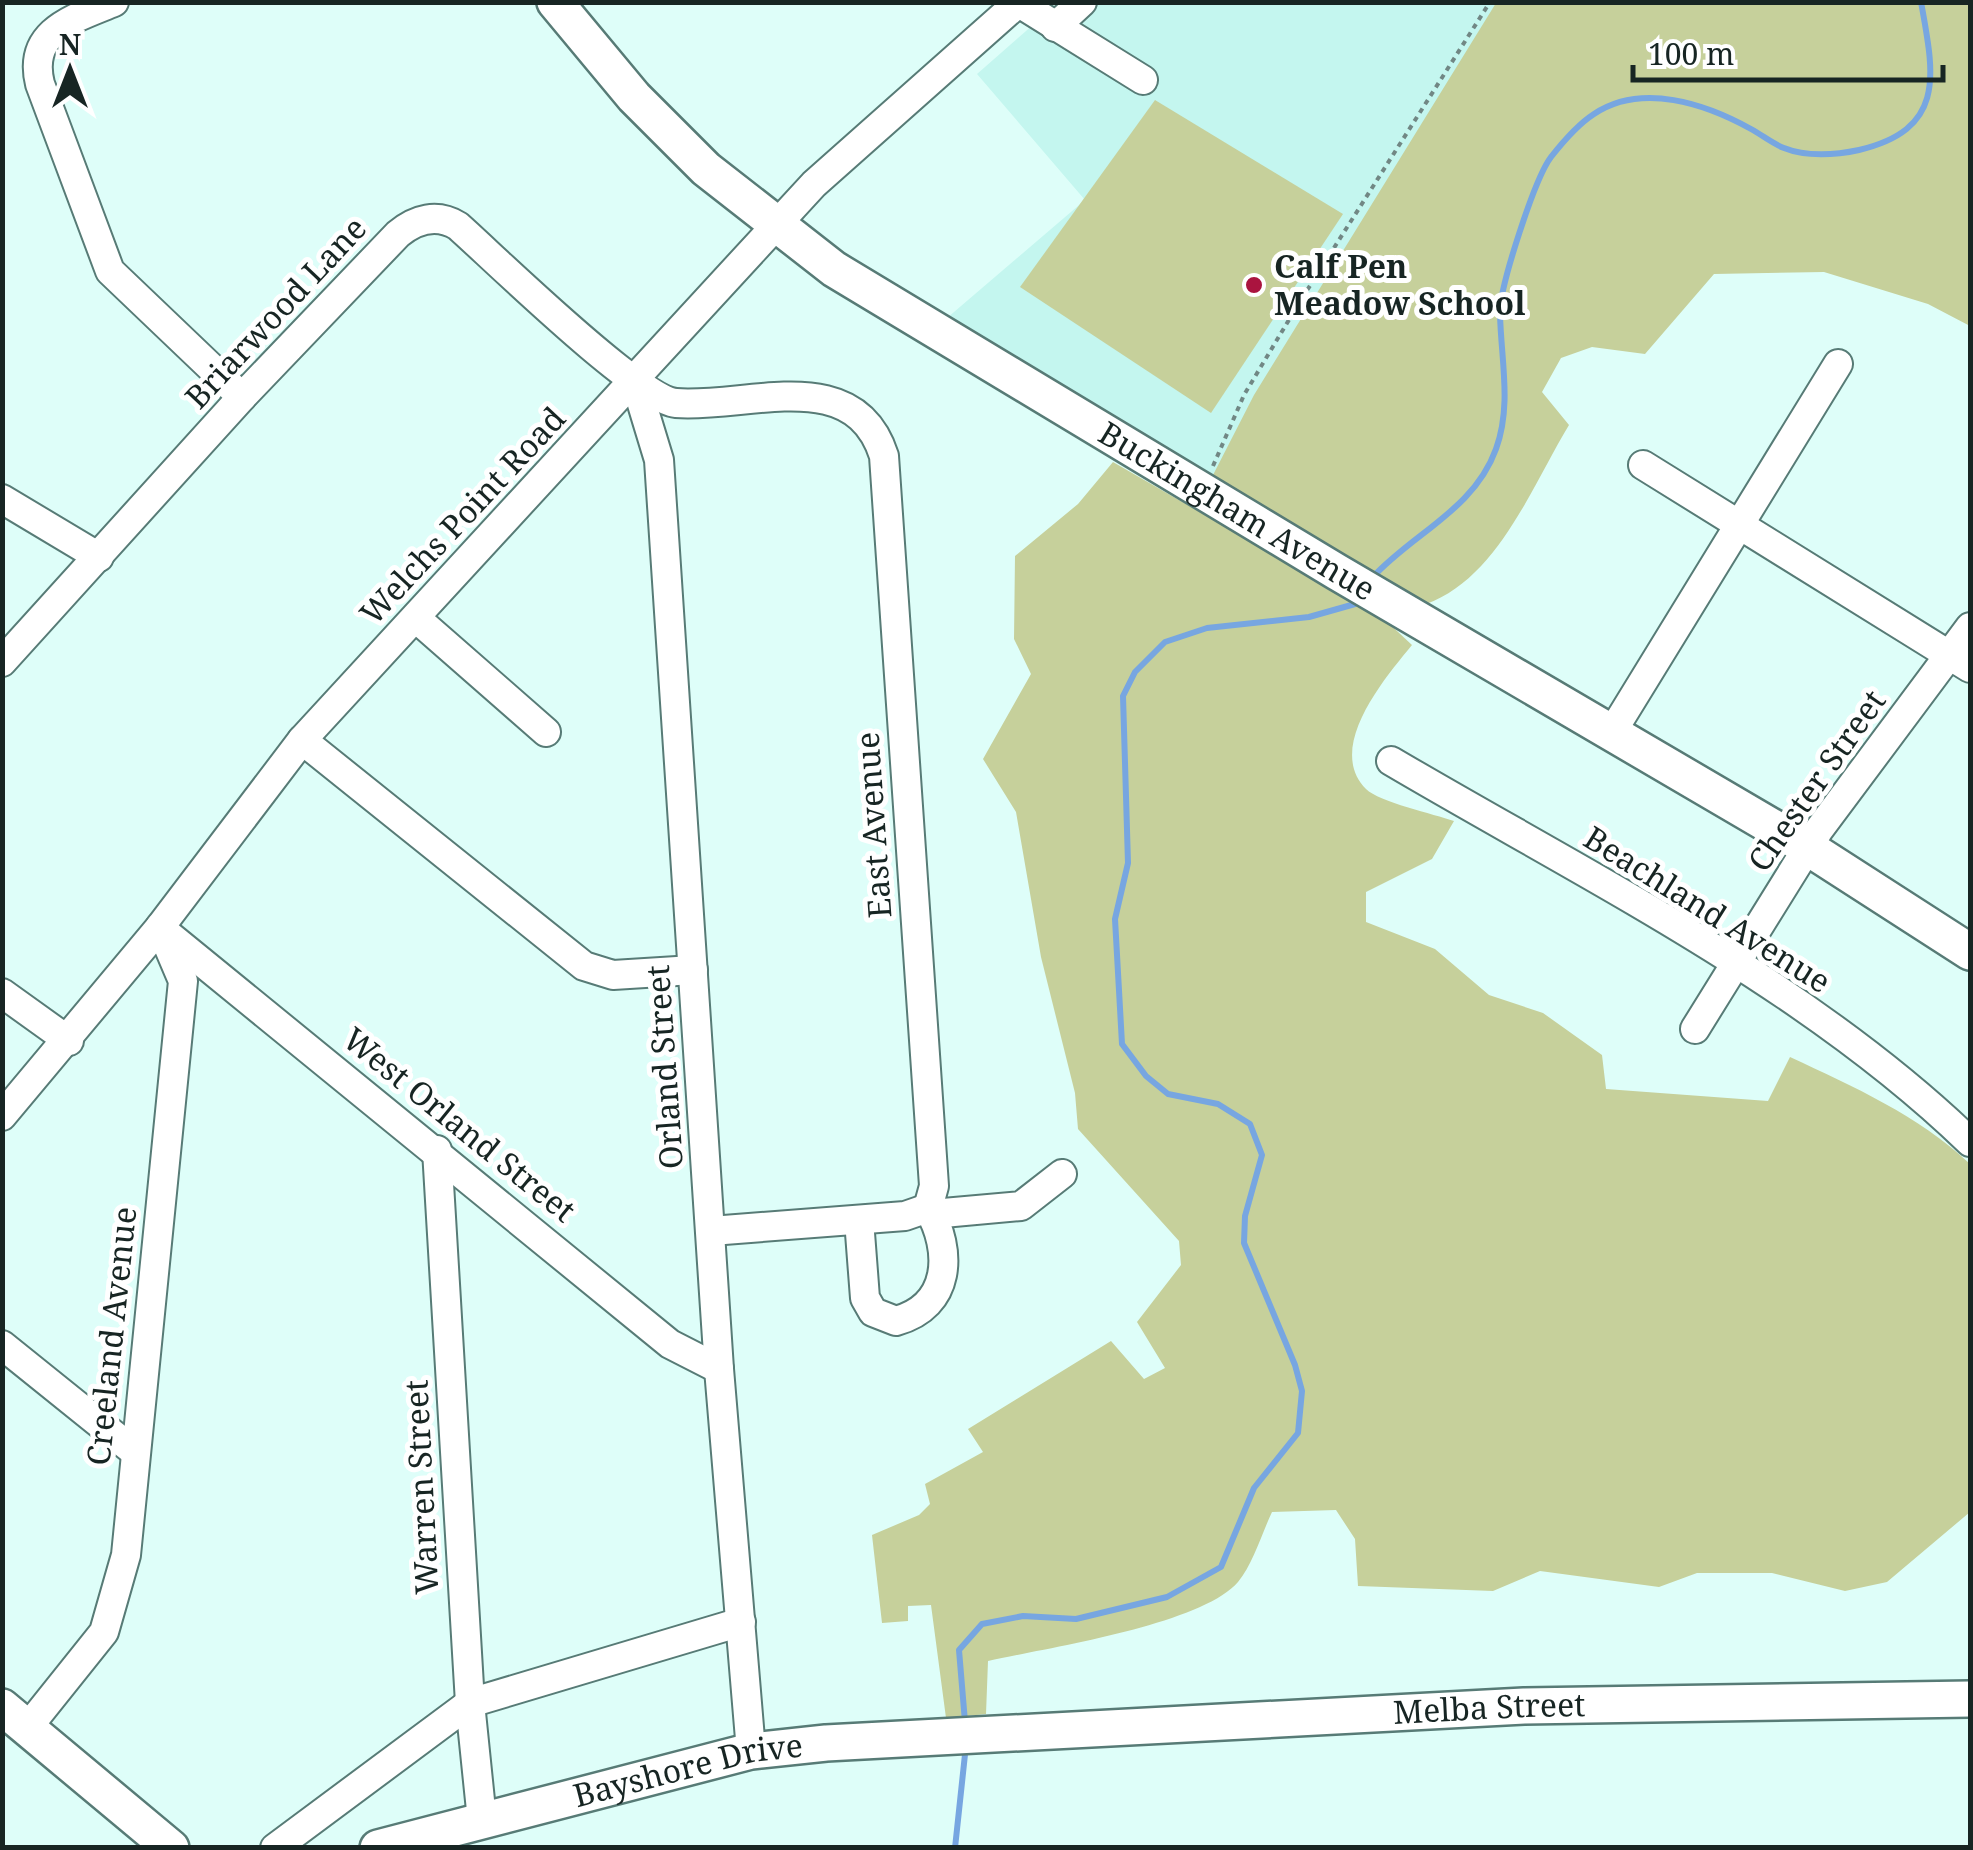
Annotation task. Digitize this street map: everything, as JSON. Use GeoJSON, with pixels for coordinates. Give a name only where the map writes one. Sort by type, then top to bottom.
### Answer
{"type":"FeatureCollection","features":[{"type":"Feature","properties":{"kind":"main road","name":"Buckingham Avenue"},"geometry":{"type":"LineString","coordinates":[[555,2],[666,130],[776,227],[874,294],[1336,572],[1810,849],[1970,952]]}},
{"type":"Feature","properties":{"kind":"main road","name":"Melba Street"},"geometry":{"type":"LineString","coordinates":[[999,1733],[1563,1705],[1970,1699]]}},
{"type":"Feature","properties":{"kind":"main road"},"geometry":{"type":"LineString","coordinates":[[15,1717],[171,1848]]}},
{"type":"Feature","properties":{"kind":"main road","name":"Bayshore Drive"},"geometry":{"type":"LineString","coordinates":[[378,1848],[751,1751],[999,1733]]}},
{"type":"Feature","properties":{"kind":"street"},"geometry":{"type":"LineString","coordinates":[[114,2],[48,34],[36,59],[40,84],[110,271],[242,397]]}},
{"type":"Feature","properties":{"kind":"street"},"geometry":{"type":"LineString","coordinates":[[1055,27],[1082,2]]}},
{"type":"Feature","properties":{"kind":"street"},"geometry":{"type":"LineString","coordinates":[[1019,3],[1144,80]]}},
{"type":"Feature","properties":{"kind":"street","name":"Welchs Point Road"},"geometry":{"type":"LineString","coordinates":[[2,1116],[69,1041],[160,928],[302,740],[839,160],[1019,3]]}},
{"type":"Feature","properties":{"kind":"street","name":"Briarwood Lane"},"geometry":{"type":"LineString","coordinates":[[2,662],[242,397],[398,234],[414,223],[437,219],[458,226],[634,381],[672,403],[767,396],[824,400],[854,411],[878,437]]}},
{"type":"Feature","properties":{"kind":"street"},"geometry":{"type":"LineString","coordinates":[[1612,732],[1838,364]]}},
{"type":"Feature","properties":{"kind":"street","name":"Orland Street"},"geometry":{"type":"LineString","coordinates":[[634,381],[659,460],[719,1369],[751,1751]]}},
{"type":"Feature","properties":{"kind":"street","name":"East Avenue"},"geometry":{"type":"LineString","coordinates":[[859,1220],[866,1298],[873,1312],[896,1321],[926,1308],[943,1283],[941,1241],[930,1211],[934,1186],[884,456],[878,437]]}},
{"type":"Feature","properties":{"kind":"street"},"geometry":{"type":"LineString","coordinates":[[1643,465],[1961,661]]}},
{"type":"Feature","properties":{"kind":"street"},"geometry":{"type":"LineString","coordinates":[[2,499],[99,557]]}},
{"type":"Feature","properties":{"kind":"street"},"geometry":{"type":"LineString","coordinates":[[417,619],[546,732]]}},
{"type":"Feature","properties":{"kind":"street","name":"Chester Street"},"geometry":{"type":"LineString","coordinates":[[1695,1029],[1818,831],[1961,661],[1970,627]]}},
{"type":"Feature","properties":{"kind":"street"},"geometry":{"type":"LineString","coordinates":[[302,740],[584,966],[613,975],[693,970]]}},
{"type":"Feature","properties":{"kind":"street","name":"Beachland Avenue"},"geometry":{"type":"LineString","coordinates":[[1391,761],[1736,965],[1845,1037],[1934,1107],[1970,1142]]}},
{"type":"Feature","properties":{"kind":"street","name":"West Orland Street"},"geometry":{"type":"LineString","coordinates":[[160,928],[437,1150],[670,1344],[719,1369]]}},
{"type":"Feature","properties":{"kind":"street","name":"Creeland Avenue"},"geometry":{"type":"LineString","coordinates":[[15,1717],[104,1632],[126,1555],[183,981],[160,928]]}},
{"type":"Feature","properties":{"kind":"street"},"geometry":{"type":"LineString","coordinates":[[2,994],[69,1041]]}},
{"type":"Feature","properties":{"kind":"street","name":"Warren Street"},"geometry":{"type":"LineString","coordinates":[[437,1150],[470,1703],[482,1820]]}},
{"type":"Feature","properties":{"kind":"street"},"geometry":{"type":"LineString","coordinates":[[711,1232],[1020,1206],[1062,1174]]}},
{"type":"Feature","properties":{"kind":"street"},"geometry":{"type":"LineString","coordinates":[[2,1345],[135,1452]]}},
{"type":"Feature","properties":{"kind":"street"},"geometry":{"type":"LineString","coordinates":[[275,1848],[470,1703],[740,1622]]}},
{"type":"Feature","properties":{"kind":"path"},"geometry":{"type":"LineString","coordinates":[[1213,466],[1244,395],[1490,2]]}},
{"type":"Feature","properties":{"kind":"shaded area","name":"Calf Pen Meadow School"},"geometry":{"type":"Polygon","coordinates":[[[1058,3],[1902,3],[1698,86],[1410,592],[947,318],[1085,200],[977,74],[1058,3]]]}},
{"type":"Feature","properties":{"kind":"green space"},"geometry":{"type":"Polygon","coordinates":[[[1496,3],[1970,3],[1970,326],[1928,304],[1824,272],[1714,274],[1645,354],[1592,347],[1561,358],[1542,392],[1569,425],[1493,552],[1451,592],[1426,604],[1213,475],[1254,395],[1496,3]]]}},
{"type":"Feature","properties":{"kind":"green space"},"geometry":{"type":"Polygon","coordinates":[[[1155,100],[1343,214],[1211,413],[1020,287],[1155,100]]]}},
{"type":"Feature","properties":{"kind":"green space"},"geometry":{"type":"Polygon","coordinates":[[[1113,462],[1382,617],[1412,645],[1375,694],[1355,734],[1355,772],[1373,794],[1454,821],[1432,859],[1366,892],[1366,922],[1435,949],[1489,995],[1543,1013],[1602,1055],[1606,1089],[1768,1101],[1790,1057],[1907,1117],[1970,1164],[1970,1512],[1887,1582],[1845,1591],[1772,1573],[1697,1573],[1659,1587],[1540,1571],[1493,1591],[1358,1586],[1355,1539],[1336,1510],[1272,1512],[1243,1575],[1219,1597],[1191,1611],[1121,1633],[988,1661],[986,1714],[946,1718],[931,1605],[908,1606],[908,1621],[882,1623],[872,1535],[919,1515],[930,1504],[925,1484],[983,1452],[968,1429],[1111,1341],[1144,1379],[1165,1368],[1137,1322],[1181,1265],[1179,1241],[1078,1129],[1075,1093],[1041,957],[1016,812],[983,759],[1031,674],[1014,639],[1015,556],[1078,504],[1113,462]]]}},
{"type":"Feature","properties":{"kind":"waterway"},"geometry":{"type":"LineString","coordinates":[[1372,578],[1458,505],[1486,470],[1496,449],[1505,399],[1500,314],[1505,281],[1544,169],[1571,134],[1613,104],[1653,98],[1714,112],[1802,153],[1850,152],[1887,141],[1908,128],[1921,113],[1928,95],[1929,53],[1921,2]]}},
{"type":"Feature","properties":{"kind":"waterway"},"geometry":{"type":"LineString","coordinates":[[965,1722],[959,1650],[982,1624],[1023,1616],[1076,1619],[1167,1597],[1221,1567],[1254,1488],[1298,1433],[1302,1391],[1295,1365],[1244,1243],[1245,1216],[1262,1155],[1250,1124],[1218,1104],[1168,1094],[1146,1076],[1122,1044],[1115,919],[1128,863],[1123,696],[1135,672],[1165,642],[1207,628],[1309,617],[1355,604],[1360,597]]}},
{"type":"Feature","properties":{"kind":"waterway"},"geometry":{"type":"LineString","coordinates":[[955,1848],[966,1745]]}},
{"type":"Feature","properties":{"kind":"place","name":"Calf Pen Meadow School"},"geometry":{"type":"Point","coordinates":[1254,285]}}]}
